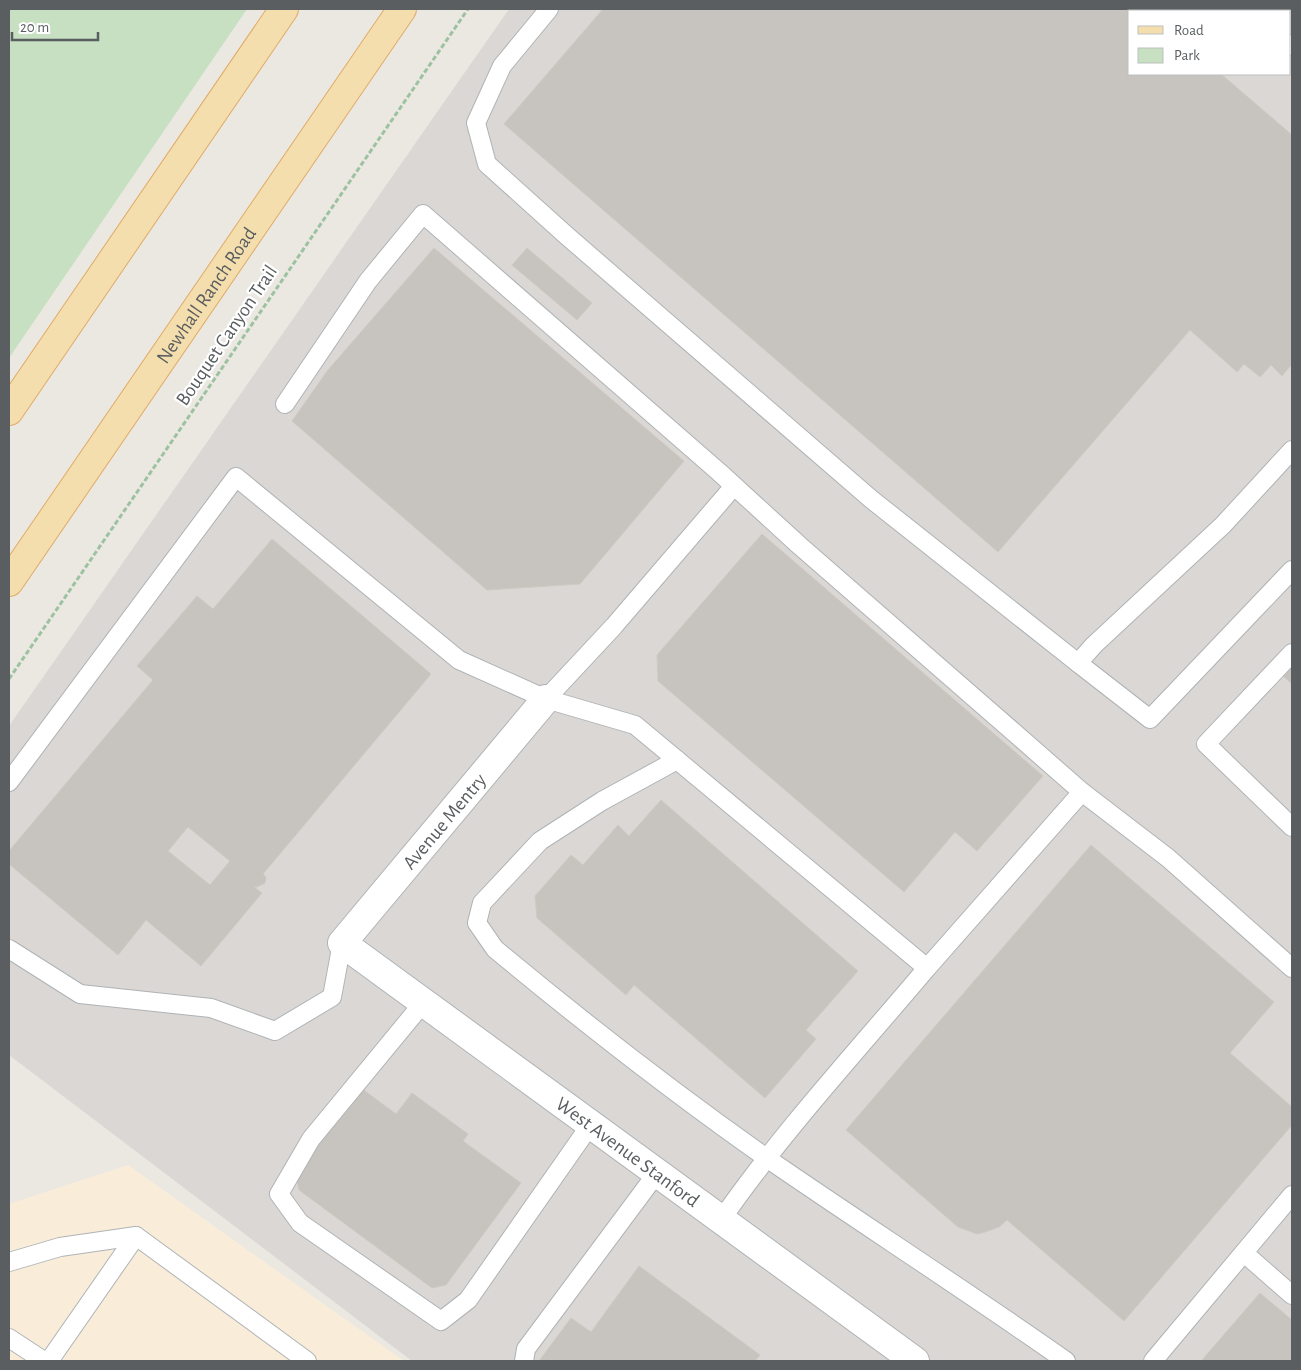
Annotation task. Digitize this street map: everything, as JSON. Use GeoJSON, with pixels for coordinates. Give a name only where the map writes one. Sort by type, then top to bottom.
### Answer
{"type":"FeatureCollection","features":[{"type":"Feature","properties":{"kind":"main road"},"geometry":{"type":"LineString","coordinates":[[9,411],[284,9]]}},
{"type":"Feature","properties":{"kind":"main road","name":"Newhall Ranch Road"},"geometry":{"type":"LineString","coordinates":[[9,582],[402,9]]}},
{"type":"Feature","properties":{"kind":"street","name":"Avenue Mentry"},"geometry":{"type":"LineString","coordinates":[[342,943],[546,699]]}},
{"type":"Feature","properties":{"kind":"street","name":"West Avenue Stanford"},"geometry":{"type":"LineString","coordinates":[[342,943],[915,1361]]}},
{"type":"Feature","properties":{"kind":"lane"},"geometry":{"type":"LineString","coordinates":[[549,9],[502,66],[476,123],[487,164],[567,236],[871,499],[1150,719],[1292,570]]}},
{"type":"Feature","properties":{"kind":"lane"},"geometry":{"type":"LineString","coordinates":[[285,404],[368,281],[423,214],[1082,792],[1168,858],[1292,968]]}},
{"type":"Feature","properties":{"kind":"lane"},"geometry":{"type":"LineString","coordinates":[[1078,663],[1094,645],[1223,525],[1292,450]]}},
{"type":"Feature","properties":{"kind":"lane"},"geometry":{"type":"LineString","coordinates":[[9,782],[236,477],[459,660],[546,699],[635,725],[927,968]]}},
{"type":"Feature","properties":{"kind":"lane"},"geometry":{"type":"LineString","coordinates":[[546,699],[614,626],[734,486]]}},
{"type":"Feature","properties":{"kind":"lane"},"geometry":{"type":"LineString","coordinates":[[1292,653],[1206,744],[1292,827]]}},
{"type":"Feature","properties":{"kind":"lane"},"geometry":{"type":"LineString","coordinates":[[677,760],[602,801],[540,842],[482,904],[477,923],[495,949],[643,1067],[767,1158],[969,1293],[1066,1361]]}},
{"type":"Feature","properties":{"kind":"lane"},"geometry":{"type":"LineString","coordinates":[[721,1220],[784,1135],[927,968],[1082,792]]}},
{"type":"Feature","properties":{"kind":"lane"},"geometry":{"type":"LineString","coordinates":[[9,948],[80,994],[210,1008],[275,1031],[332,997],[342,943]]}},
{"type":"Feature","properties":{"kind":"lane"},"geometry":{"type":"LineString","coordinates":[[423,1003],[311,1139],[280,1194],[300,1223],[441,1320],[468,1300],[590,1124]]}},
{"type":"Feature","properties":{"kind":"lane"},"geometry":{"type":"LineString","coordinates":[[524,1361],[526,1349],[658,1173]]}},
{"type":"Feature","properties":{"kind":"lane"},"geometry":{"type":"LineString","coordinates":[[1153,1361],[1292,1195]]}},
{"type":"Feature","properties":{"kind":"lane"},"geometry":{"type":"LineString","coordinates":[[50,1361],[136,1236]]}},
{"type":"Feature","properties":{"kind":"lane"},"geometry":{"type":"LineString","coordinates":[[9,1262],[60,1247],[136,1236],[306,1361]]}},
{"type":"Feature","properties":{"kind":"lane"},"geometry":{"type":"LineString","coordinates":[[1244,1253],[1292,1295]]}},
{"type":"Feature","properties":{"kind":"lane"},"geometry":{"type":"LineString","coordinates":[[9,1338],[44,1361]]}},
{"type":"Feature","properties":{"kind":"path","name":"Bouquet Canyon Trail"},"geometry":{"type":"LineString","coordinates":[[9,679],[468,9]]}},
{"type":"Feature","properties":{"kind":"shaded area"},"geometry":{"type":"Polygon","coordinates":[[[509,9],[1292,9],[1292,1361],[412,1361],[9,1055],[9,726],[509,9]]]}},
{"type":"Feature","properties":{"kind":"shaded area"},"geometry":{"type":"Polygon","coordinates":[[[128,1165],[404,1361],[9,1361],[9,1204],[128,1165]]]}},
{"type":"Feature","properties":{"kind":"green space"},"geometry":{"type":"Polygon","coordinates":[[[9,9],[247,9],[9,358],[9,9]]]}},
{"type":"Feature","properties":{"kind":"building"},"geometry":{"type":"Polygon","coordinates":[[[603,9],[1146,9],[1148,10],[1128,10],[1128,75],[1222,75],[1292,135],[1292,364],[1282,376],[1271,365],[1260,377],[1244,364],[1237,372],[1190,330],[998,552],[504,124],[603,9]]]}},
{"type":"Feature","properties":{"kind":"building"},"geometry":{"type":"Polygon","coordinates":[[[434,248],[684,461],[580,584],[487,590],[292,421],[328,370],[434,248]]]}},
{"type":"Feature","properties":{"kind":"building"},"geometry":{"type":"Polygon","coordinates":[[[527,248],[592,303],[577,320],[512,265],[527,248]]]}},
{"type":"Feature","properties":{"kind":"building"},"geometry":{"type":"Polygon","coordinates":[[[762,534],[1043,776],[977,851],[955,832],[904,892],[658,681],[657,655],[762,534]]]}},
{"type":"Feature","properties":{"kind":"building"},"geometry":{"type":"Polygon","coordinates":[[[272,539],[431,674],[263,874],[266,877],[265,883],[254,887],[262,893],[201,966],[146,920],[118,955],[9,864],[9,851],[153,680],[137,666],[197,596],[213,609],[272,539]],[[188,827],[168,851],[210,885],[230,861],[188,827]]]}},
{"type":"Feature","properties":{"kind":"building"},"geometry":{"type":"Polygon","coordinates":[[[1292,662],[1292,684],[1281,674],[1292,662]]]}},
{"type":"Feature","properties":{"kind":"building"},"geometry":{"type":"Polygon","coordinates":[[[661,800],[858,971],[806,1030],[816,1039],[765,1098],[634,985],[626,995],[537,918],[535,896],[571,855],[583,865],[618,825],[629,836],[661,800]]]}},
{"type":"Feature","properties":{"kind":"building"},"geometry":{"type":"Polygon","coordinates":[[[1091,845],[1274,1002],[1230,1053],[1292,1107],[1292,1125],[1124,1321],[1007,1220],[999,1227],[977,1234],[958,1227],[846,1130],[1091,845]]]}},
{"type":"Feature","properties":{"kind":"building"},"geometry":{"type":"Polygon","coordinates":[[[361,1088],[396,1114],[412,1093],[468,1134],[463,1141],[521,1183],[446,1285],[432,1288],[299,1190],[296,1176],[361,1088]]]}},
{"type":"Feature","properties":{"kind":"building"},"geometry":{"type":"Polygon","coordinates":[[[639,1266],[760,1355],[755,1361],[539,1361],[571,1318],[591,1332],[639,1266]]]}},
{"type":"Feature","properties":{"kind":"building"},"geometry":{"type":"Polygon","coordinates":[[[1260,1293],[1292,1320],[1292,1361],[1202,1360],[1260,1293]]]}}]}
